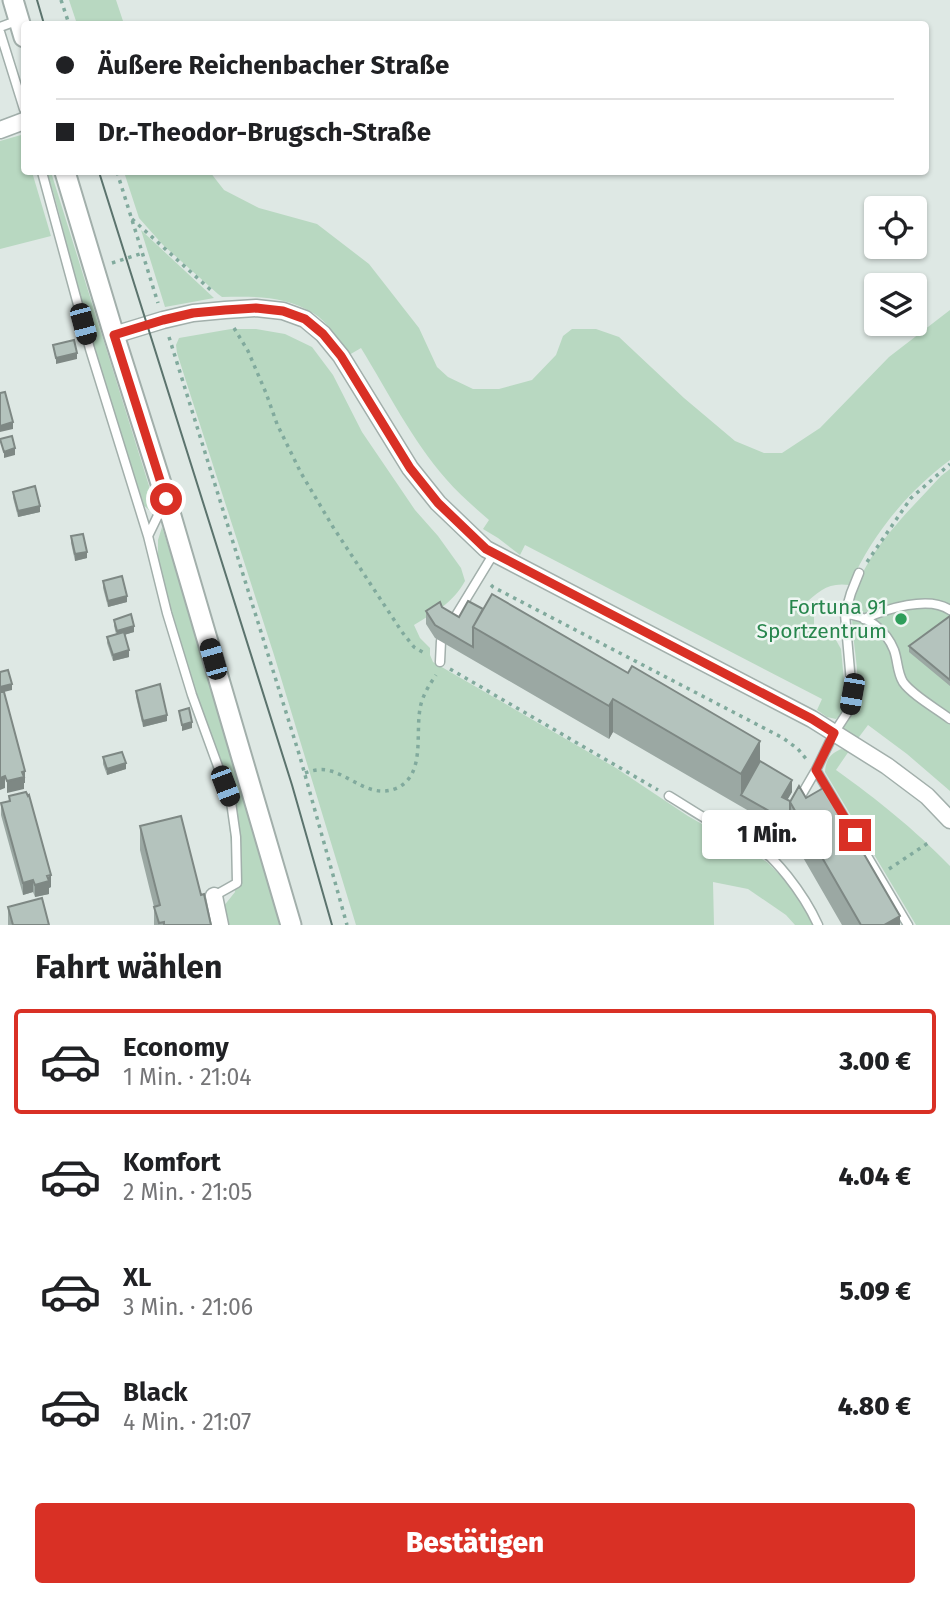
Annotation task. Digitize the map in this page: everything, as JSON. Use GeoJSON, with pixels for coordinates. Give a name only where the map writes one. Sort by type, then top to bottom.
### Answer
{"type":"FeatureCollection","features":[{"type":"Feature","properties":{"kind":"street"},"geometry":{"type":"LineString","coordinates":[[13,0],[21,26]]}},
{"type":"Feature","properties":{"kind":"street"},"geometry":{"type":"LineString","coordinates":[[0,131],[21,122]]}},
{"type":"Feature","properties":{"kind":"street"},"geometry":{"type":"LineString","coordinates":[[66,175],[166,499],[291,925]]}},
{"type":"Feature","properties":{"kind":"street"},"geometry":{"type":"LineString","coordinates":[[114,335],[193,313],[222,310],[256,308],[283,311],[305,319],[323,334],[341,356],[410,468],[438,503],[486,549],[812,719],[887,766],[927,796],[950,820]]}},
{"type":"Feature","properties":{"kind":"street"},"geometry":{"type":"LineString","coordinates":[[215,896],[220,925]]}},
{"type":"Feature","properties":{"kind":"lane"},"geometry":{"type":"LineString","coordinates":[[0,27],[21,29]]}},
{"type":"Feature","properties":{"kind":"lane"},"geometry":{"type":"LineString","coordinates":[[0,32],[21,99]]}},
{"type":"Feature","properties":{"kind":"lane"},"geometry":{"type":"LineString","coordinates":[[43,175],[90,349],[148,536],[167,613],[192,695],[231,802],[236,837],[237,883],[215,896]]}},
{"type":"Feature","properties":{"kind":"lane"},"geometry":{"type":"LineString","coordinates":[[148,536],[166,499]]}},
{"type":"Feature","properties":{"kind":"lane"},"geometry":{"type":"LineString","coordinates":[[451,624],[494,553]]}},
{"type":"Feature","properties":{"kind":"lane"},"geometry":{"type":"LineString","coordinates":[[791,814],[849,710],[852,694],[845,614],[859,572]]}},
{"type":"Feature","properties":{"kind":"lane"},"geometry":{"type":"LineString","coordinates":[[864,619],[882,611],[927,603],[943,605],[950,610]]}},
{"type":"Feature","properties":{"kind":"lane"},"geometry":{"type":"LineString","coordinates":[[845,614],[872,622],[885,633],[895,651],[904,683],[950,719]]}},
{"type":"Feature","properties":{"kind":"lane"},"geometry":{"type":"LineString","coordinates":[[441,641],[442,664]]}},
{"type":"Feature","properties":{"kind":"lane"},"geometry":{"type":"LineString","coordinates":[[816,770],[908,925]]}},
{"type":"Feature","properties":{"kind":"lane"},"geometry":{"type":"LineString","coordinates":[[669,796],[730,832],[746,838],[769,856],[792,881],[811,909],[818,925]]}},
{"type":"Feature","properties":{"kind":"lane"},"geometry":{"type":"LineString","coordinates":[[769,856],[782,830]]}},
{"type":"Feature","properties":{"kind":"path"},"geometry":{"type":"LineString","coordinates":[[61,0],[68,21]]}},
{"type":"Feature","properties":{"kind":"path"},"geometry":{"type":"LineString","coordinates":[[118,175],[304,773],[347,925]]}},
{"type":"Feature","properties":{"kind":"path"},"geometry":{"type":"LineString","coordinates":[[132,219],[219,298],[222,310],[248,351],[267,393],[277,424],[301,474],[333,527],[414,647],[669,796]]}},
{"type":"Feature","properties":{"kind":"path"},"geometry":{"type":"LineString","coordinates":[[94,269],[143,253]]}},
{"type":"Feature","properties":{"kind":"path"},"geometry":{"type":"LineString","coordinates":[[859,572],[911,498],[950,464]]}},
{"type":"Feature","properties":{"kind":"path"},"geometry":{"type":"LineString","coordinates":[[304,773],[318,769],[330,771],[363,788],[378,792],[394,789],[408,781],[418,756],[421,705],[426,690],[442,664]]}},
{"type":"Feature","properties":{"kind":"path"},"geometry":{"type":"LineString","coordinates":[[879,876],[928,844]]}},
{"type":"Feature","properties":{"kind":"green space"},"geometry":{"type":"Polygon","coordinates":[[[69,0],[116,0],[123,21],[76,21],[69,0]]]}},
{"type":"Feature","properties":{"kind":"green space"},"geometry":{"type":"Polygon","coordinates":[[[21,135],[21,175],[33,175],[51,236],[0,249],[0,141],[21,135]]]}},
{"type":"Feature","properties":{"kind":"green space"},"geometry":{"type":"Polygon","coordinates":[[[48,175],[52,175],[155,509],[149,510],[141,503],[95,352],[48,175]]]}},
{"type":"Feature","properties":{"kind":"green space"},"geometry":{"type":"Polygon","coordinates":[[[125,175],[212,175],[224,190],[259,208],[317,224],[369,264],[419,328],[437,367],[448,377],[473,389],[499,389],[532,380],[556,355],[563,336],[572,329],[596,329],[619,337],[735,441],[764,453],[782,453],[820,428],[889,357],[916,336],[927,336],[927,328],[950,310],[950,460],[919,486],[892,516],[868,549],[850,585],[830,586],[803,605],[814,617],[814,629],[819,634],[832,633],[841,649],[844,681],[850,701],[845,711],[836,719],[827,717],[817,710],[822,699],[525,545],[520,555],[483,529],[489,520],[456,490],[434,464],[411,432],[361,348],[349,355],[323,321],[303,307],[281,300],[257,297],[222,297],[163,245],[139,218],[125,175]]]}},
{"type":"Feature","properties":{"kind":"green space"},"geometry":{"type":"Polygon","coordinates":[[[141,230],[214,298],[165,307],[141,230]]]}},
{"type":"Feature","properties":{"kind":"green space"},"geometry":{"type":"Polygon","coordinates":[[[231,329],[256,329],[285,334],[312,347],[333,375],[362,432],[415,510],[461,568],[465,581],[455,595],[414,625],[420,638],[430,648],[433,662],[616,768],[688,816],[767,862],[784,879],[809,913],[813,925],[795,925],[786,915],[748,889],[713,882],[714,925],[356,925],[274,655],[177,353],[179,338],[231,329]]]}},
{"type":"Feature","properties":{"kind":"green space","name":"Fortuna 91 Sportzentrum"},"geometry":{"type":"Polygon","coordinates":[[[950,469],[950,791],[868,725],[856,741],[841,732],[857,693],[852,613],[865,568],[888,534],[950,469]]]}},
{"type":"Feature","properties":{"kind":"green space"},"geometry":{"type":"Polygon","coordinates":[[[162,527],[211,677],[280,925],[227,925],[223,907],[235,892],[229,821],[237,819],[196,700],[172,619],[158,557],[158,540],[162,527]]]}},
{"type":"Feature","properties":{"kind":"green space"},"geometry":{"type":"Polygon","coordinates":[[[841,749],[849,751],[836,770],[895,815],[950,866],[950,925],[916,925],[825,772],[829,758],[841,749]]]}},
{"type":"Feature","properties":{"kind":"building"},"geometry":{"type":"Polygon","coordinates":[[[74,340],[77,353],[56,358],[53,345],[74,340]]]}},
{"type":"Feature","properties":{"kind":"building"},"geometry":{"type":"Polygon","coordinates":[[[5,392],[13,422],[0,426],[0,393],[5,392]]]}},
{"type":"Feature","properties":{"kind":"building"},"geometry":{"type":"Polygon","coordinates":[[[12,436],[15,448],[4,452],[0,439],[12,436]]]}},
{"type":"Feature","properties":{"kind":"building"},"geometry":{"type":"Polygon","coordinates":[[[35,486],[40,506],[18,511],[13,492],[35,486]]]}},
{"type":"Feature","properties":{"kind":"building"},"geometry":{"type":"Polygon","coordinates":[[[83,534],[87,552],[75,554],[71,536],[83,534]]]}},
{"type":"Feature","properties":{"kind":"building"},"geometry":{"type":"Polygon","coordinates":[[[122,576],[127,596],[108,601],[103,581],[122,576]]]}},
{"type":"Feature","properties":{"kind":"building"},"geometry":{"type":"Polygon","coordinates":[[[492,594],[628,673],[632,666],[760,741],[741,774],[613,699],[609,706],[473,627],[492,594]]]}},
{"type":"Feature","properties":{"kind":"building"},"geometry":{"type":"Polygon","coordinates":[[[468,601],[483,609],[473,627],[473,647],[435,625],[426,611],[440,602],[442,607],[459,617],[468,601]]]}},
{"type":"Feature","properties":{"kind":"building"},"geometry":{"type":"Polygon","coordinates":[[[131,614],[134,626],[117,631],[114,620],[131,614]]]}},
{"type":"Feature","properties":{"kind":"building"},"geometry":{"type":"Polygon","coordinates":[[[950,616],[950,680],[909,646],[950,616]]]}},
{"type":"Feature","properties":{"kind":"building"},"geometry":{"type":"Polygon","coordinates":[[[124,632],[129,650],[113,655],[107,637],[124,632]]]}},
{"type":"Feature","properties":{"kind":"building"},"geometry":{"type":"Polygon","coordinates":[[[8,670],[12,684],[0,687],[0,672],[8,670]]]}},
{"type":"Feature","properties":{"kind":"building"},"geometry":{"type":"Polygon","coordinates":[[[160,684],[167,715],[143,721],[136,691],[160,684]]]}},
{"type":"Feature","properties":{"kind":"building"},"geometry":{"type":"Polygon","coordinates":[[[0,692],[4,692],[25,771],[22,772],[24,777],[7,781],[5,776],[0,778],[0,692]]]}},
{"type":"Feature","properties":{"kind":"building"},"geometry":{"type":"Polygon","coordinates":[[[189,708],[192,722],[182,725],[179,711],[189,708]]]}},
{"type":"Feature","properties":{"kind":"building"},"geometry":{"type":"Polygon","coordinates":[[[122,752],[126,763],[107,769],[103,757],[122,752]]]}},
{"type":"Feature","properties":{"kind":"building"},"geometry":{"type":"Polygon","coordinates":[[[760,761],[792,780],[782,797],[790,801],[790,823],[741,795],[760,761]]]}},
{"type":"Feature","properties":{"kind":"building"},"geometry":{"type":"Polygon","coordinates":[[[799,786],[806,798],[825,787],[900,916],[884,925],[861,925],[790,802],[799,786]]]}},
{"type":"Feature","properties":{"kind":"building"},"geometry":{"type":"Polygon","coordinates":[[[26,792],[51,875],[47,876],[49,881],[35,885],[33,880],[23,883],[1,803],[10,801],[9,796],[26,792]]]}},
{"type":"Feature","properties":{"kind":"building"},"geometry":{"type":"Polygon","coordinates":[[[181,816],[211,925],[164,925],[164,922],[159,923],[154,907],[160,905],[140,826],[181,816]]]}},
{"type":"Feature","properties":{"kind":"building"},"geometry":{"type":"Polygon","coordinates":[[[42,898],[49,925],[13,925],[8,907],[42,898]]]}},
{"type":"Feature","properties":{"kind":"tram line"},"geometry":{"type":"LineString","coordinates":[[37,0],[43,21]]}},
{"type":"Feature","properties":{"kind":"tram line"},"geometry":{"type":"LineString","coordinates":[[100,175],[292,785],[332,925]]}},
{"type":"Feature","properties":{"kind":"place","name":"Fortuna 91 Sportzentrum"},"geometry":{"type":"Point","coordinates":[901,619]}},
{"type":"Feature","properties":{"kind":"route"},"geometry":{"type":"LineString","coordinates":[[166,499],[114,335],[193,313],[225,310],[256,308],[283,311],[305,319],[323,334],[341,356],[410,468],[438,503],[486,549],[834,733],[816,770],[855,835]]}}]}
